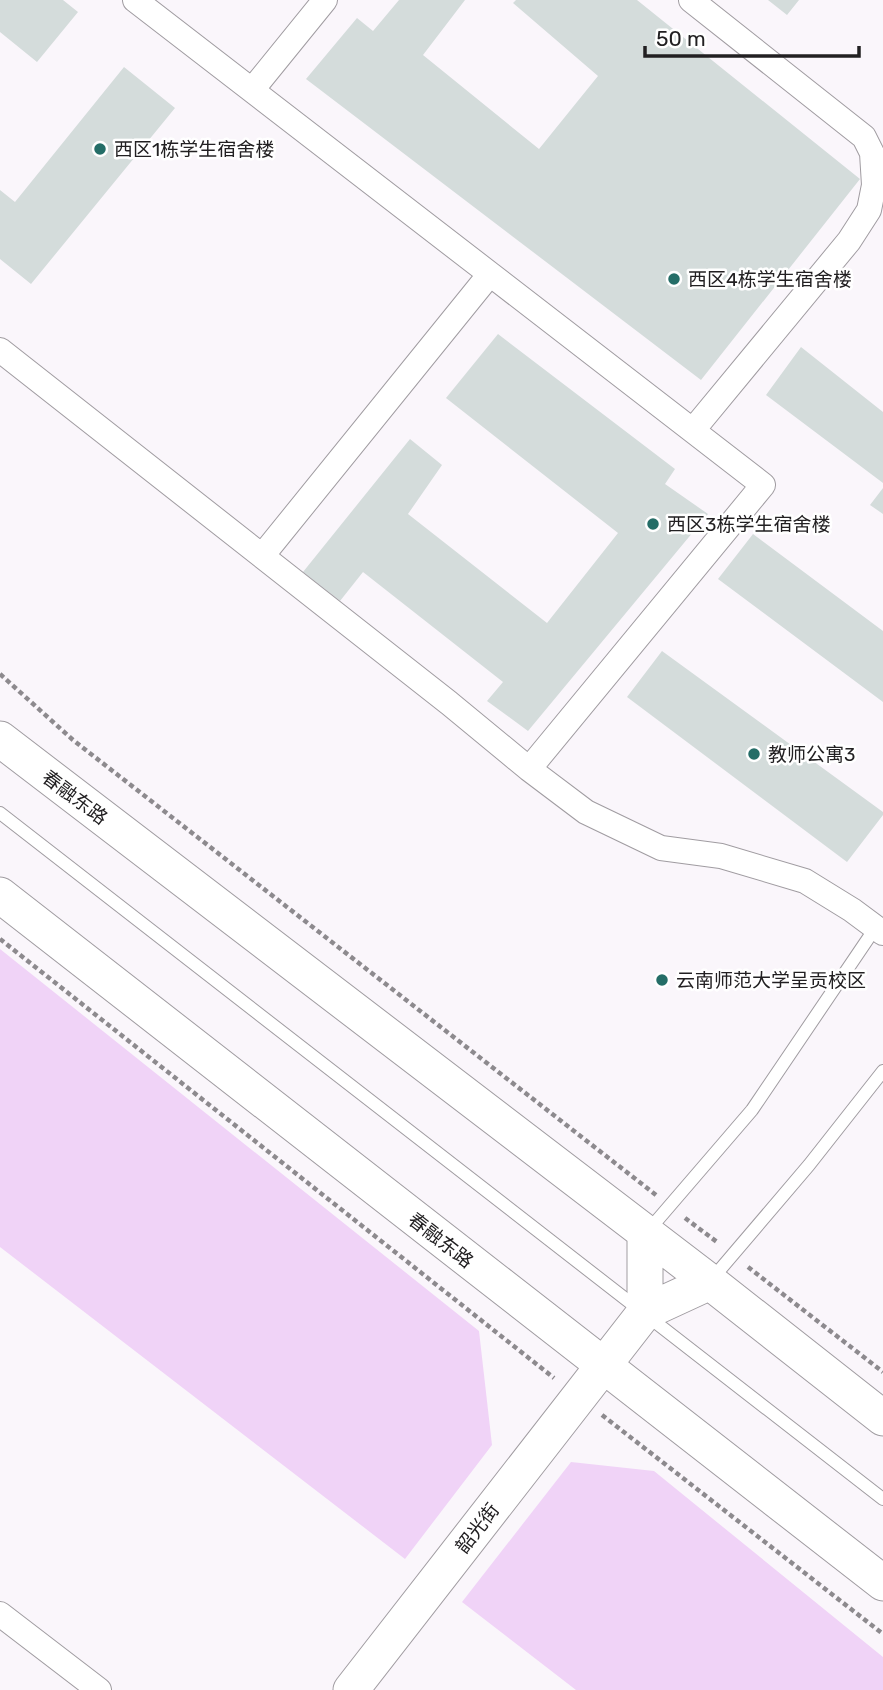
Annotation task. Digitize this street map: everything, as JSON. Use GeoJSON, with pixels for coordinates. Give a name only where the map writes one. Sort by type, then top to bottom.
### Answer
{"type":"FeatureCollection","features":[{"type":"Feature","properties":{"kind":"main road","name":"春融东路"},"geometry":{"type":"LineString","coordinates":[[0,740],[710,1282],[883,1418]]}},
{"type":"Feature","properties":{"kind":"main road","name":"春融东路"},"geometry":{"type":"LineString","coordinates":[[0,895],[883,1583]]}},
{"type":"Feature","properties":{"kind":"main road"},"geometry":{"type":"LineString","coordinates":[[645,1234],[645,1312],[710,1282]]}},
{"type":"Feature","properties":{"kind":"main road","name":"韶光街"},"geometry":{"type":"LineString","coordinates":[[351,1690],[645,1312]]}},
{"type":"Feature","properties":{"kind":"street"},"geometry":{"type":"LineString","coordinates":[[135,0],[763,485],[529,769]]}},
{"type":"Feature","properties":{"kind":"street"},"geometry":{"type":"LineString","coordinates":[[252,90],[325,0]]}},
{"type":"Feature","properties":{"kind":"street"},"geometry":{"type":"LineString","coordinates":[[691,0],[863,137],[872,153],[876,211],[693,430]]}},
{"type":"Feature","properties":{"kind":"street"},"geometry":{"type":"LineString","coordinates":[[262,556],[490,274]]}},
{"type":"Feature","properties":{"kind":"street"},"geometry":{"type":"LineString","coordinates":[[0,350],[586,812],[661,848],[721,856],[805,881],[881,926]]}},
{"type":"Feature","properties":{"kind":"street"},"geometry":{"type":"LineString","coordinates":[[0,1614],[99,1690]]}},
{"type":"Feature","properties":{"kind":"lane"},"geometry":{"type":"LineString","coordinates":[[0,813],[883,1499]]}},
{"type":"Feature","properties":{"kind":"lane"},"geometry":{"type":"LineString","coordinates":[[645,1234],[752,1110],[881,926]]}},
{"type":"Feature","properties":{"kind":"lane"},"geometry":{"type":"LineString","coordinates":[[710,1282],[809,1165],[883,1071]]}},
{"type":"Feature","properties":{"kind":"path"},"geometry":{"type":"LineString","coordinates":[[0,674],[73,740],[883,1372]]}},
{"type":"Feature","properties":{"kind":"path"},"geometry":{"type":"LineString","coordinates":[[0,939],[578,1397],[883,1634]]}},
{"type":"Feature","properties":{"kind":"shaded area"},"geometry":{"type":"Polygon","coordinates":[[[0,949],[479,1331],[492,1445],[405,1559],[0,1247],[0,949]]]}},
{"type":"Feature","properties":{"kind":"shaded area"},"geometry":{"type":"Polygon","coordinates":[[[571,1462],[654,1471],[883,1657],[883,1690],[576,1690],[462,1602],[571,1462]]]}},
{"type":"Feature","properties":{"kind":"building"},"geometry":{"type":"Polygon","coordinates":[[[0,0],[63,0],[78,12],[37,62],[0,32],[0,0]]]}},
{"type":"Feature","properties":{"kind":"building","name":"西区4栋学生宿舍楼"},"geometry":{"type":"Polygon","coordinates":[[[399,0],[465,0],[423,55],[539,149],[598,76],[513,3],[516,0],[637,0],[860,179],[701,380],[306,79],[357,18],[373,31],[399,0]]]}},
{"type":"Feature","properties":{"kind":"building"},"geometry":{"type":"Polygon","coordinates":[[[768,0],[799,0],[787,15],[768,0]]]}},
{"type":"Feature","properties":{"kind":"building","name":"西区1栋学生宿舍楼"},"geometry":{"type":"Polygon","coordinates":[[[124,67],[175,108],[31,284],[0,259],[0,190],[15,202],[124,67]]]}},
{"type":"Feature","properties":{"kind":"building","name":"西区3栋学生宿舍楼"},"geometry":{"type":"Polygon","coordinates":[[[498,334],[675,469],[665,484],[708,514],[528,731],[487,701],[503,682],[363,572],[340,601],[303,572],[410,439],[442,465],[408,514],[547,623],[618,533],[446,398],[498,334]]]}},
{"type":"Feature","properties":{"kind":"building"},"geometry":{"type":"Polygon","coordinates":[[[801,347],[883,412],[883,483],[766,395],[801,347]]]}},
{"type":"Feature","properties":{"kind":"building"},"geometry":{"type":"Polygon","coordinates":[[[883,488],[883,514],[870,505],[883,488]]]}},
{"type":"Feature","properties":{"kind":"building"},"geometry":{"type":"Polygon","coordinates":[[[753,534],[883,631],[883,702],[718,579],[753,534]]]}},
{"type":"Feature","properties":{"kind":"building","name":"教师公寓3"},"geometry":{"type":"Polygon","coordinates":[[[662,651],[883,812],[847,862],[627,697],[662,651]]]}},
{"type":"Feature","properties":{"kind":"place","name":"西区1栋学生宿舍楼"},"geometry":{"type":"Point","coordinates":[100,149]}},
{"type":"Feature","properties":{"kind":"place","name":"西区4栋学生宿舍楼"},"geometry":{"type":"Point","coordinates":[674,279]}},
{"type":"Feature","properties":{"kind":"place","name":"西区3栋学生宿舍楼"},"geometry":{"type":"Point","coordinates":[653,524]}},
{"type":"Feature","properties":{"kind":"place","name":"教师公寓3"},"geometry":{"type":"Point","coordinates":[754,754]}},
{"type":"Feature","properties":{"kind":"place","name":"云南师范大学呈贡校区"},"geometry":{"type":"Point","coordinates":[662,980]}}]}
